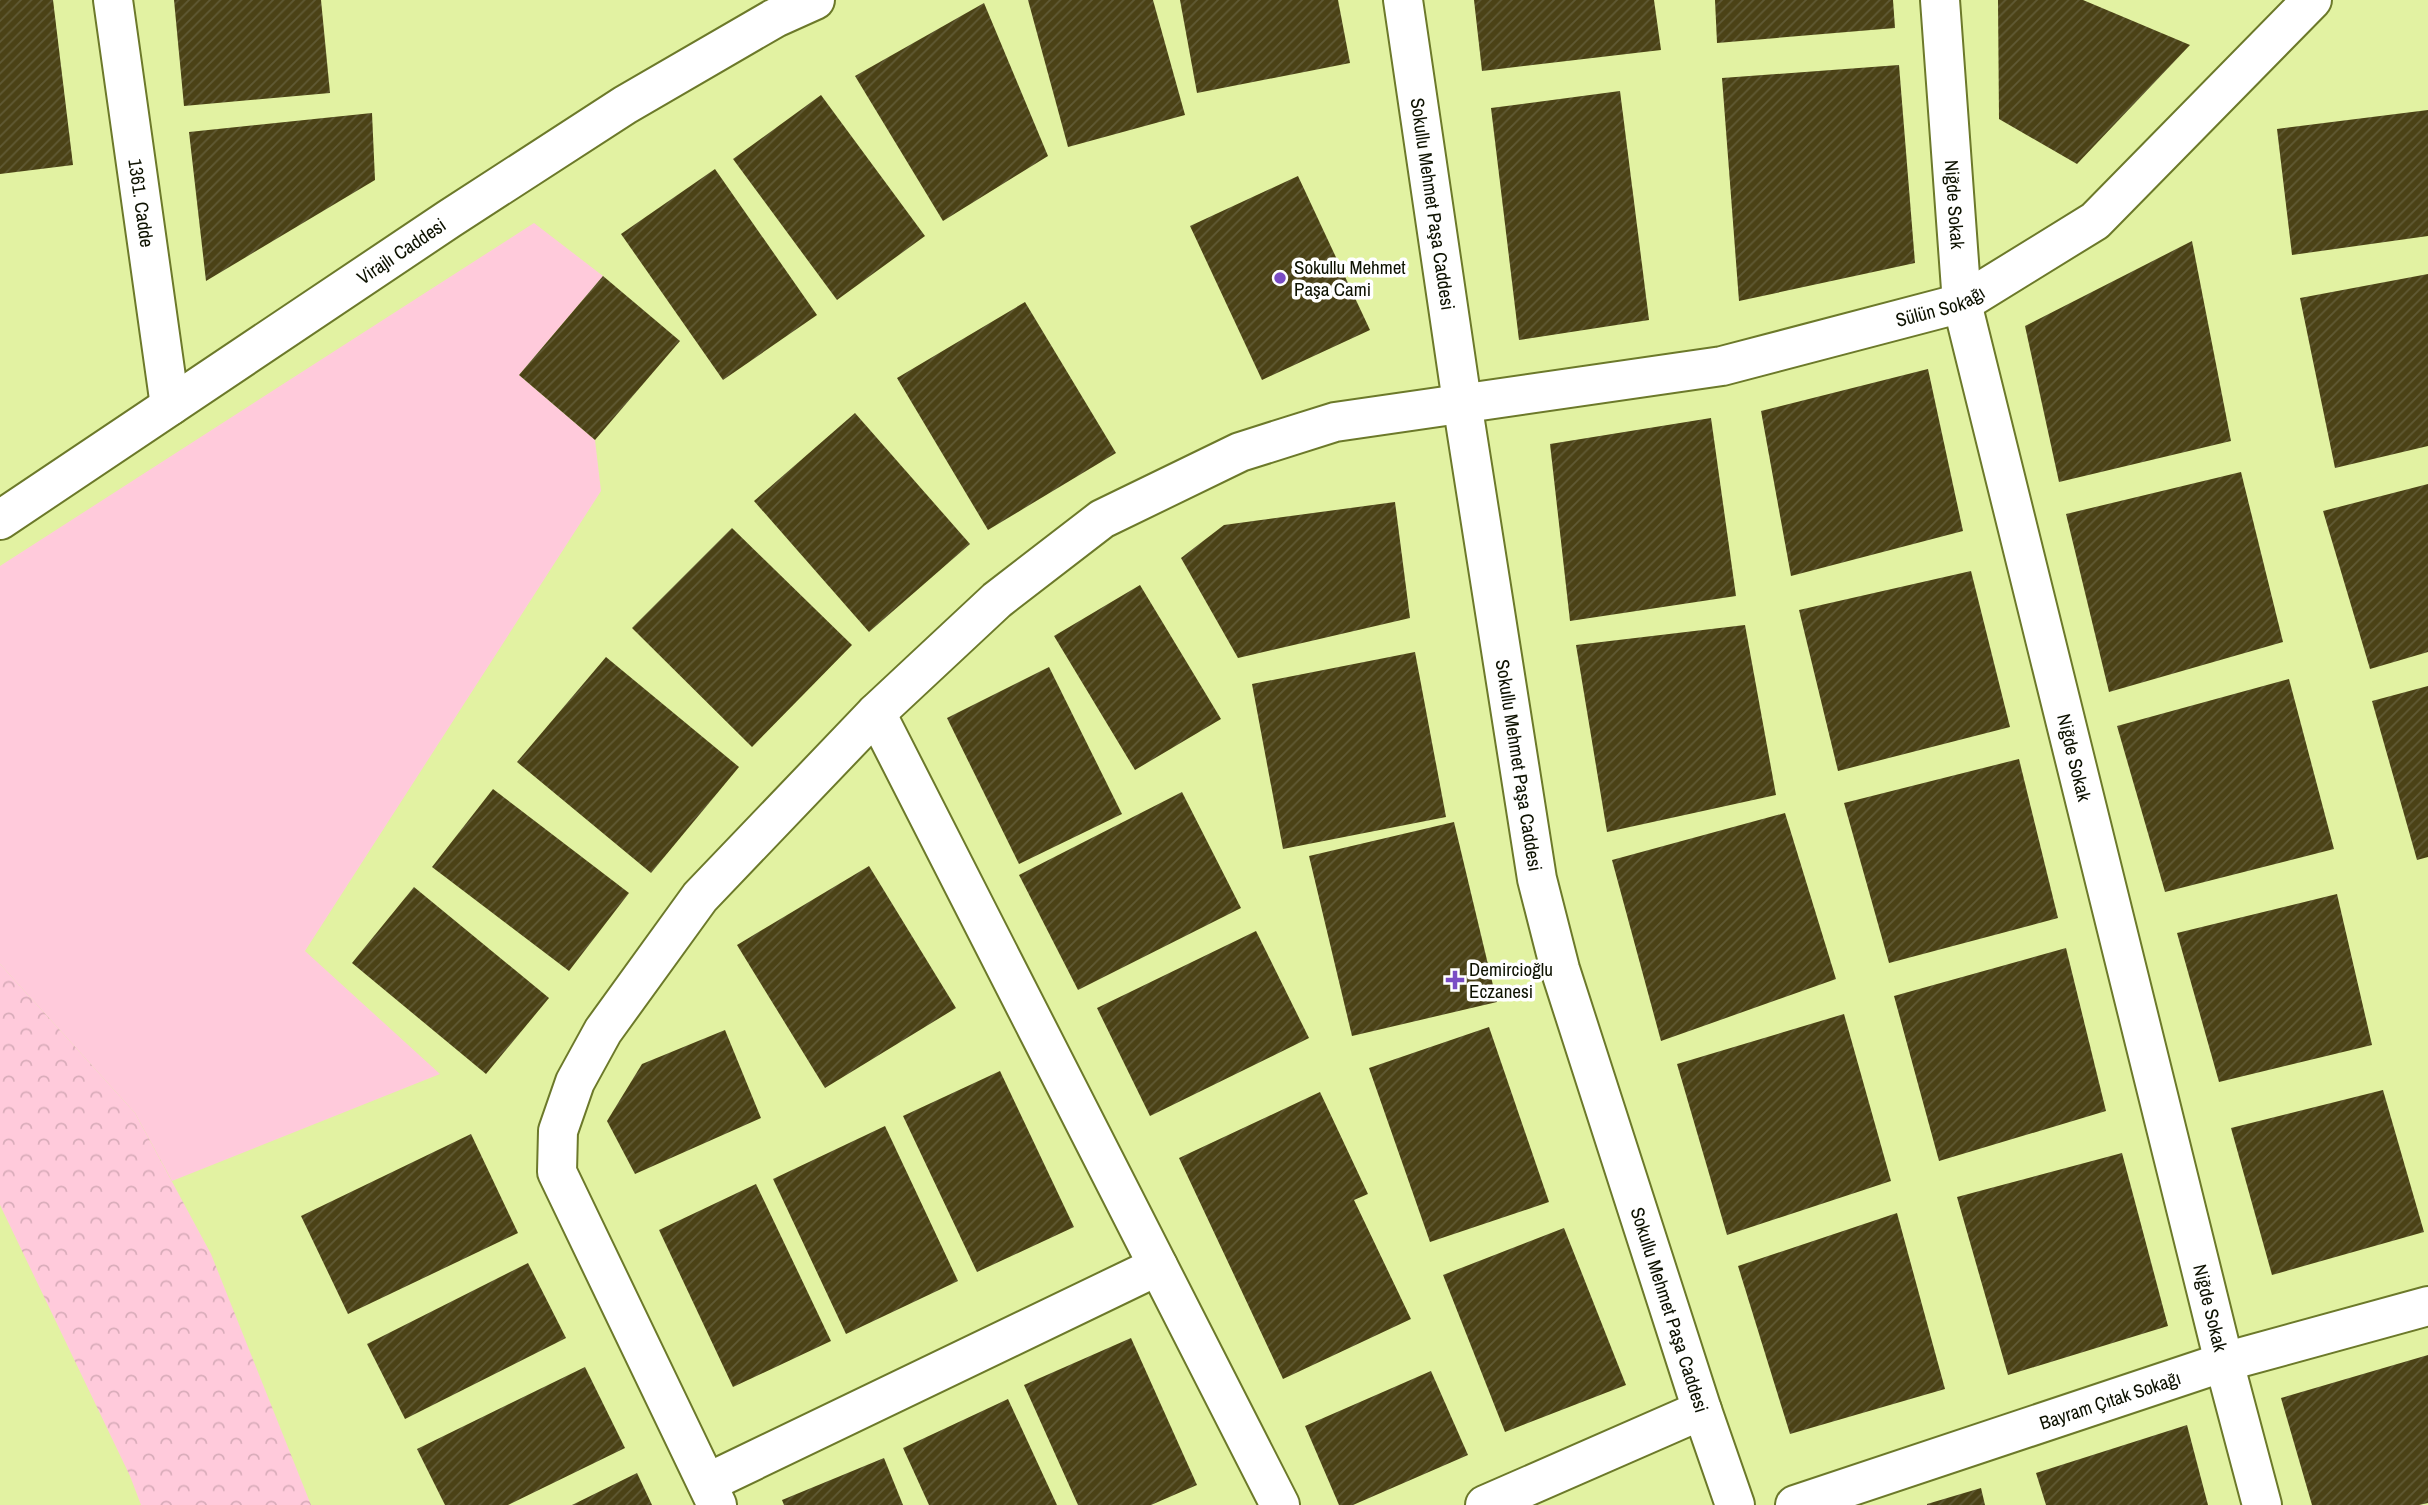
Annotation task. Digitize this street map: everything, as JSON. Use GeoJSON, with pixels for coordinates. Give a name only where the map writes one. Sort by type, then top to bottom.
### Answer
{"type":"FeatureCollection","features":[{"type":"Feature","properties":{"kind":"street","name":"1361. Cadde"},"geometry":{"type":"LineString","coordinates":[[113,0],[170,406]]}},
{"type":"Feature","properties":{"kind":"street","name":"Virajlı Caddesi"},"geometry":{"type":"LineString","coordinates":[[0,520],[449,219],[774,9],[815,0]]}},
{"type":"Feature","properties":{"kind":"street","name":"Sokullu Mehmet Paşa Caddesi"},"geometry":{"type":"LineString","coordinates":[[1403,0],[1462,402],[1537,879],[1560,969],[1735,1505]]}},
{"type":"Feature","properties":{"kind":"street","name":"Niğde Sokak"},"geometry":{"type":"LineString","coordinates":[[1940,0],[1962,303],[2224,1362],[2262,1505]]}},
{"type":"Feature","properties":{"kind":"street","name":"Sülün Sokağı"},"geometry":{"type":"LineString","coordinates":[[712,1494],[557,1172],[558,1131],[575,1082],[603,1031],[700,897],[876,713],[997,600],[1102,519],[1240,452],[1335,422],[1723,366],[1962,303],[2095,221],[2312,0]]}},
{"type":"Feature","properties":{"kind":"street"},"geometry":{"type":"LineString","coordinates":[[876,713],[1280,1505]]}},
{"type":"Feature","properties":{"kind":"street"},"geometry":{"type":"LineString","coordinates":[[712,1494],[1158,1266]]}},
{"type":"Feature","properties":{"kind":"street","name":"Bayram Çıtak Sokağı"},"geometry":{"type":"LineString","coordinates":[[1795,1505],[2224,1362],[2428,1306]]}},
{"type":"Feature","properties":{"kind":"street"},"geometry":{"type":"LineString","coordinates":[[1485,1505],[1702,1410]]}},
{"type":"Feature","properties":{"kind":"green space"},"geometry":{"type":"Polygon","coordinates":[[[534,223],[603,276],[519,375],[595,440],[601,491],[305,951],[440,1074],[172,1181],[135,1113],[0,964],[0,566],[534,223]]]}},
{"type":"Feature","properties":{"kind":"green space"},"geometry":{"type":"Polygon","coordinates":[[[0,964],[135,1113],[211,1254],[311,1505],[141,1505],[130,1476],[0,1205],[0,964]]]}},
{"type":"Feature","properties":{"kind":"building"},"geometry":{"type":"Polygon","coordinates":[[[0,0],[53,0],[73,165],[0,174],[0,0]]]}},
{"type":"Feature","properties":{"kind":"building"},"geometry":{"type":"Polygon","coordinates":[[[174,0],[321,0],[330,93],[184,106],[174,0]]]}},
{"type":"Feature","properties":{"kind":"building"},"geometry":{"type":"Polygon","coordinates":[[[1028,0],[1153,0],[1185,115],[1068,147],[1028,0]]]}},
{"type":"Feature","properties":{"kind":"building"},"geometry":{"type":"Polygon","coordinates":[[[1180,0],[1338,0],[1350,63],[1197,93],[1180,0]]]}},
{"type":"Feature","properties":{"kind":"building"},"geometry":{"type":"Polygon","coordinates":[[[1474,0],[1654,0],[1661,50],[1482,71],[1474,0]]]}},
{"type":"Feature","properties":{"kind":"building"},"geometry":{"type":"Polygon","coordinates":[[[1715,0],[1893,0],[1895,28],[1717,43],[1715,0]]]}},
{"type":"Feature","properties":{"kind":"building"},"geometry":{"type":"Polygon","coordinates":[[[1998,0],[2083,0],[2190,45],[2077,164],[1999,119],[1998,0]]]}},
{"type":"Feature","properties":{"kind":"building"},"geometry":{"type":"Polygon","coordinates":[[[984,3],[1048,156],[943,221],[855,76],[984,3]]]}},
{"type":"Feature","properties":{"kind":"building"},"geometry":{"type":"Polygon","coordinates":[[[1899,65],[1915,263],[1739,301],[1722,78],[1899,65]]]}},
{"type":"Feature","properties":{"kind":"building"},"geometry":{"type":"Polygon","coordinates":[[[1620,91],[1649,320],[1519,340],[1491,108],[1620,91]]]}},
{"type":"Feature","properties":{"kind":"building"},"geometry":{"type":"Polygon","coordinates":[[[821,95],[925,236],[837,300],[733,159],[821,95]]]}},
{"type":"Feature","properties":{"kind":"building"},"geometry":{"type":"Polygon","coordinates":[[[2428,110],[2428,236],[2292,255],[2277,129],[2428,110]]]}},
{"type":"Feature","properties":{"kind":"building"},"geometry":{"type":"Polygon","coordinates":[[[372,113],[375,180],[206,281],[189,132],[372,113]]]}},
{"type":"Feature","properties":{"kind":"building"},"geometry":{"type":"Polygon","coordinates":[[[715,169],[817,315],[723,380],[621,234],[715,169]]]}},
{"type":"Feature","properties":{"kind":"building","name":"Sokullu Mehmet Paşa Cami"},"geometry":{"type":"Polygon","coordinates":[[[1298,176],[1370,330],[1262,380],[1190,226],[1298,176]]]}},
{"type":"Feature","properties":{"kind":"building"},"geometry":{"type":"Polygon","coordinates":[[[2192,241],[2231,441],[2059,482],[2025,326],[2192,241]]]}},
{"type":"Feature","properties":{"kind":"building"},"geometry":{"type":"Polygon","coordinates":[[[2428,274],[2428,446],[2335,468],[2300,298],[2428,274]]]}},
{"type":"Feature","properties":{"kind":"building"},"geometry":{"type":"Polygon","coordinates":[[[603,276],[680,341],[595,440],[519,375],[603,276]]]}},
{"type":"Feature","properties":{"kind":"building"},"geometry":{"type":"Polygon","coordinates":[[[1025,302],[1116,453],[988,530],[897,378],[1025,302]]]}},
{"type":"Feature","properties":{"kind":"building"},"geometry":{"type":"Polygon","coordinates":[[[1928,369],[1963,531],[1791,576],[1761,411],[1928,369]]]}},
{"type":"Feature","properties":{"kind":"building"},"geometry":{"type":"Polygon","coordinates":[[[855,413],[970,544],[869,632],[754,501],[855,413]]]}},
{"type":"Feature","properties":{"kind":"building"},"geometry":{"type":"Polygon","coordinates":[[[1711,418],[1736,596],[1570,621],[1550,444],[1711,418]]]}},
{"type":"Feature","properties":{"kind":"building"},"geometry":{"type":"Polygon","coordinates":[[[2241,472],[2283,642],[2109,692],[2066,514],[2241,472]]]}},
{"type":"Feature","properties":{"kind":"building"},"geometry":{"type":"Polygon","coordinates":[[[2428,484],[2428,652],[2370,669],[2323,511],[2428,484]]]}},
{"type":"Feature","properties":{"kind":"building"},"geometry":{"type":"Polygon","coordinates":[[[1395,502],[1410,618],[1238,658],[1181,558],[1224,525],[1395,502]]]}},
{"type":"Feature","properties":{"kind":"building"},"geometry":{"type":"Polygon","coordinates":[[[732,528],[852,645],[752,747],[632,628],[732,528]]]}},
{"type":"Feature","properties":{"kind":"building"},"geometry":{"type":"Polygon","coordinates":[[[1971,571],[2010,727],[1838,771],[1799,610],[1971,571]]]}},
{"type":"Feature","properties":{"kind":"building"},"geometry":{"type":"Polygon","coordinates":[[[1140,585],[1221,719],[1135,770],[1054,636],[1140,585]]]}},
{"type":"Feature","properties":{"kind":"building"},"geometry":{"type":"Polygon","coordinates":[[[1745,625],[1776,795],[1607,832],[1576,645],[1745,625]]]}},
{"type":"Feature","properties":{"kind":"building"},"geometry":{"type":"Polygon","coordinates":[[[1415,652],[1446,817],[1283,849],[1252,684],[1415,652]]]}},
{"type":"Feature","properties":{"kind":"building"},"geometry":{"type":"Polygon","coordinates":[[[606,657],[739,767],[651,873],[517,762],[606,657]]]}},
{"type":"Feature","properties":{"kind":"building"},"geometry":{"type":"Polygon","coordinates":[[[1049,667],[1122,814],[1019,864],[947,718],[1049,667]]]}},
{"type":"Feature","properties":{"kind":"building"},"geometry":{"type":"Polygon","coordinates":[[[2289,679],[2334,849],[2165,892],[2117,726],[2289,679]]]}},
{"type":"Feature","properties":{"kind":"building"},"geometry":{"type":"Polygon","coordinates":[[[2428,686],[2428,857],[2417,860],[2372,701],[2428,686]]]}},
{"type":"Feature","properties":{"kind":"building"},"geometry":{"type":"Polygon","coordinates":[[[2019,759],[2058,918],[1889,963],[1844,803],[2019,759]]]}},
{"type":"Feature","properties":{"kind":"building"},"geometry":{"type":"Polygon","coordinates":[[[493,789],[629,893],[569,971],[432,867],[493,789]]]}},
{"type":"Feature","properties":{"kind":"building"},"geometry":{"type":"Polygon","coordinates":[[[1182,792],[1241,908],[1078,990],[1019,875],[1182,792]]]}},
{"type":"Feature","properties":{"kind":"building"},"geometry":{"type":"Polygon","coordinates":[[[1785,813],[1836,979],[1661,1041],[1612,860],[1785,813]]]}},
{"type":"Feature","properties":{"kind":"building"},"geometry":{"type":"Polygon","coordinates":[[[1454,822],[1497,1002],[1352,1036],[1309,856],[1454,822]]]}},
{"type":"Feature","properties":{"kind":"building"},"geometry":{"type":"Polygon","coordinates":[[[869,866],[956,1008],[825,1088],[737,945],[869,866]]]}},
{"type":"Feature","properties":{"kind":"building"},"geometry":{"type":"Polygon","coordinates":[[[414,887],[549,998],[486,1074],[352,963],[414,887]]]}},
{"type":"Feature","properties":{"kind":"building"},"geometry":{"type":"Polygon","coordinates":[[[2337,894],[2372,1045],[2219,1082],[2177,933],[2337,894]]]}},
{"type":"Feature","properties":{"kind":"building"},"geometry":{"type":"Polygon","coordinates":[[[1256,931],[1309,1038],[1150,1116],[1097,1008],[1256,931]]]}},
{"type":"Feature","properties":{"kind":"building"},"geometry":{"type":"Polygon","coordinates":[[[2066,948],[2106,1111],[1939,1161],[1894,996],[2066,948]]]}},
{"type":"Feature","properties":{"kind":"building"},"geometry":{"type":"Polygon","coordinates":[[[1844,1014],[1891,1181],[1727,1235],[1677,1064],[1844,1014]]]}},
{"type":"Feature","properties":{"kind":"building"},"geometry":{"type":"Polygon","coordinates":[[[1489,1027],[1549,1202],[1430,1242],[1369,1068],[1489,1027]]]}},
{"type":"Feature","properties":{"kind":"building"},"geometry":{"type":"Polygon","coordinates":[[[725,1030],[761,1118],[635,1174],[607,1121],[642,1064],[725,1030]]]}},
{"type":"Feature","properties":{"kind":"building"},"geometry":{"type":"Polygon","coordinates":[[[1000,1071],[1074,1227],[977,1272],[903,1116],[1000,1071]]]}},
{"type":"Feature","properties":{"kind":"building"},"geometry":{"type":"Polygon","coordinates":[[[2383,1090],[2424,1232],[2272,1275],[2231,1128],[2383,1090]]]}},
{"type":"Feature","properties":{"kind":"building"},"geometry":{"type":"Polygon","coordinates":[[[1320,1092],[1368,1194],[1354,1200],[1411,1319],[1283,1379],[1179,1158],[1320,1092]]]}},
{"type":"Feature","properties":{"kind":"building"},"geometry":{"type":"Polygon","coordinates":[[[885,1126],[958,1281],[846,1334],[773,1179],[885,1126]]]}},
{"type":"Feature","properties":{"kind":"building"},"geometry":{"type":"Polygon","coordinates":[[[471,1134],[518,1233],[348,1314],[301,1216],[471,1134]]]}},
{"type":"Feature","properties":{"kind":"building"},"geometry":{"type":"Polygon","coordinates":[[[2122,1153],[2168,1326],[2008,1375],[1957,1197],[2122,1153]]]}},
{"type":"Feature","properties":{"kind":"building"},"geometry":{"type":"Polygon","coordinates":[[[756,1184],[831,1341],[733,1387],[659,1230],[756,1184]]]}},
{"type":"Feature","properties":{"kind":"building"},"geometry":{"type":"Polygon","coordinates":[[[1897,1213],[1945,1389],[1790,1434],[1738,1266],[1897,1213]]]}},
{"type":"Feature","properties":{"kind":"building"},"geometry":{"type":"Polygon","coordinates":[[[1564,1228],[1626,1385],[1505,1432],[1443,1275],[1564,1228]]]}},
{"type":"Feature","properties":{"kind":"building"},"geometry":{"type":"Polygon","coordinates":[[[528,1263],[566,1338],[405,1419],[367,1344],[528,1263]]]}},
{"type":"Feature","properties":{"kind":"building"},"geometry":{"type":"Polygon","coordinates":[[[1131,1338],[1197,1485],[1151,1505],[1078,1505],[1024,1385],[1131,1338]]]}},
{"type":"Feature","properties":{"kind":"building"},"geometry":{"type":"Polygon","coordinates":[[[2428,1355],[2428,1503],[2312,1505],[2281,1398],[2428,1355]]]}},
{"type":"Feature","properties":{"kind":"building"},"geometry":{"type":"Polygon","coordinates":[[[585,1367],[625,1448],[508,1505],[445,1505],[417,1449],[585,1367]]]}},
{"type":"Feature","properties":{"kind":"building"},"geometry":{"type":"Polygon","coordinates":[[[1431,1371],[1468,1455],[1353,1505],[1339,1505],[1305,1426],[1431,1371]]]}},
{"type":"Feature","properties":{"kind":"building"},"geometry":{"type":"Polygon","coordinates":[[[1008,1399],[1057,1505],[929,1505],[903,1448],[1008,1399]]]}},
{"type":"Feature","properties":{"kind":"building"},"geometry":{"type":"Polygon","coordinates":[[[2187,1425],[2208,1505],[2046,1505],[2036,1473],[2187,1425]]]}},
{"type":"Feature","properties":{"kind":"building"},"geometry":{"type":"Polygon","coordinates":[[[884,1458],[903,1505],[784,1505],[782,1500],[884,1458]]]}},
{"type":"Feature","properties":{"kind":"building"},"geometry":{"type":"Polygon","coordinates":[[[637,1473],[652,1505],[572,1505],[637,1473]]]}},
{"type":"Feature","properties":{"kind":"building"},"geometry":{"type":"Polygon","coordinates":[[[1981,1488],[1985,1505],[1927,1505],[1927,1504],[1981,1488]]]}},
{"type":"Feature","properties":{"kind":"place","name":"Sokullu Mehmet Paşa Cami"},"geometry":{"type":"Point","coordinates":[1280,278]}},
{"type":"Feature","properties":{"kind":"place","name":"Demircioğlu Eczanesi"},"geometry":{"type":"Point","coordinates":[1455,980]}}]}
